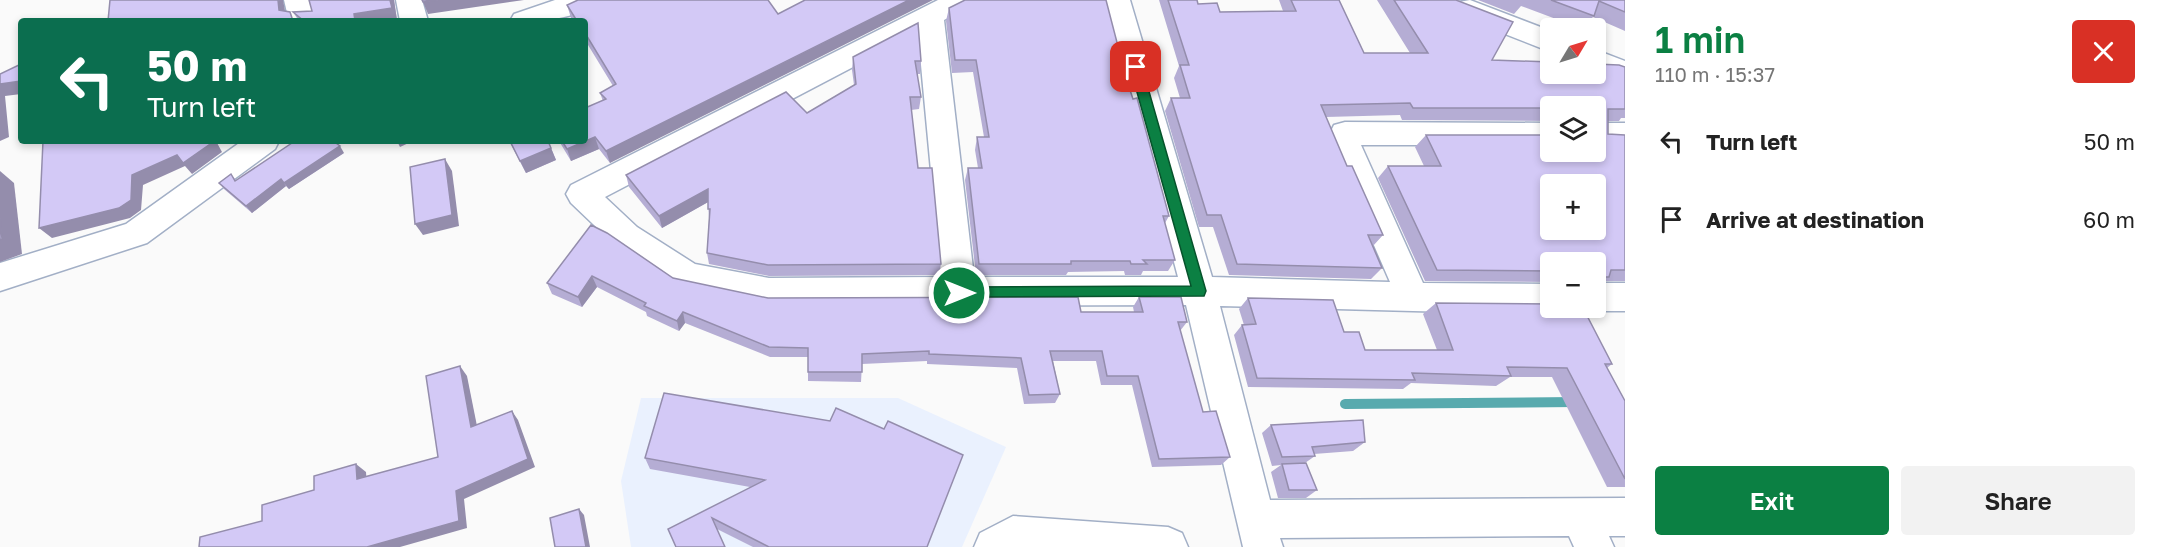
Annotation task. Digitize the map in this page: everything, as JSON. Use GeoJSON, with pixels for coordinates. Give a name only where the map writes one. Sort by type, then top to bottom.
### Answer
{"type":"FeatureCollection","features":[{"type":"Feature","properties":{"kind":"street"},"geometry":{"type":"LineString","coordinates":[[297,0],[302,18]]}},
{"type":"Feature","properties":{"kind":"street"},"geometry":{"type":"LineString","coordinates":[[410,0],[413,18]]}},
{"type":"Feature","properties":{"kind":"street"},"geometry":{"type":"LineString","coordinates":[[532,18],[583,0]]}},
{"type":"Feature","properties":{"kind":"street"},"geometry":{"type":"LineString","coordinates":[[960,0],[582,194],[626,236],[688,277],[769,292],[1199,291],[1540,298]]}},
{"type":"Feature","properties":{"kind":"street"},"geometry":{"type":"LineString","coordinates":[[1117,0],[1199,291],[1260,533],[1587,532],[1625,516]]}},
{"type":"Feature","properties":{"kind":"street"},"geometry":{"type":"LineString","coordinates":[[1453,3],[1540,38]]}},
{"type":"Feature","properties":{"kind":"street"},"geometry":{"type":"LineString","coordinates":[[930,16],[959,293]]}},
{"type":"Feature","properties":{"kind":"street"},"geometry":{"type":"LineString","coordinates":[[1606,64],[1625,72]]}},
{"type":"Feature","properties":{"kind":"street"},"geometry":{"type":"LineString","coordinates":[[1413,297],[1345,144],[1345,133],[1540,134]]}},
{"type":"Feature","properties":{"kind":"street"},"geometry":{"type":"LineString","coordinates":[[1606,134],[1625,134]]}},
{"type":"Feature","properties":{"kind":"street"},"geometry":{"type":"LineString","coordinates":[[0,277],[136,234],[260,144]]}},
{"type":"Feature","properties":{"kind":"street"},"geometry":{"type":"LineString","coordinates":[[1606,297],[1625,297]]}},
{"type":"Feature","properties":{"kind":"street"},"geometry":{"type":"LineString","coordinates":[[994,547],[1012,535],[1168,547]]}},
{"type":"Feature","properties":{"kind":"shaded area"},"geometry":{"type":"Polygon","coordinates":[[[641,398],[898,398],[1006,447],[962,547],[631,547],[621,481],[641,398]]]}},
{"type":"Feature","properties":{"kind":"building"},"geometry":{"type":"Polygon","coordinates":[[[110,0],[278,0],[279,10],[290,12],[292,18],[108,18],[110,0]]]}},
{"type":"Feature","properties":{"kind":"building"},"geometry":{"type":"Polygon","coordinates":[[[309,0],[390,0],[392,8],[354,14],[355,18],[300,18],[293,12],[312,11],[309,0]]]}},
{"type":"Feature","properties":{"kind":"building"},"geometry":{"type":"Polygon","coordinates":[[[578,0],[768,0],[778,14],[805,0],[909,0],[606,151],[595,137],[588,140],[588,107],[606,99],[600,93],[616,84],[588,38],[588,18],[575,18],[567,5],[578,0]]]}},
{"type":"Feature","properties":{"kind":"building"},"geometry":{"type":"Polygon","coordinates":[[[965,0],[1106,0],[1127,81],[1133,99],[1137,98],[1169,216],[1163,216],[1175,260],[1143,260],[1147,264],[1131,264],[1130,261],[1071,261],[1071,264],[979,264],[968,168],[982,168],[977,137],[989,137],[976,60],[955,60],[949,8],[965,0]]]}},
{"type":"Feature","properties":{"kind":"building"},"geometry":{"type":"Polygon","coordinates":[[[1168,0],[1197,0],[1198,4],[1217,3],[1220,12],[1296,11],[1291,0],[1339,0],[1364,53],[1428,53],[1394,0],[1456,0],[1513,22],[1492,60],[1540,62],[1540,84],[1606,84],[1606,64],[1625,67],[1625,109],[1608,109],[1608,134],[1625,135],[1625,270],[1611,270],[1609,277],[1606,277],[1606,252],[1540,252],[1540,271],[1437,270],[1388,166],[1441,166],[1426,135],[1540,135],[1540,162],[1606,162],[1606,96],[1540,96],[1540,108],[1413,108],[1410,103],[1321,105],[1347,166],[1352,166],[1383,235],[1368,235],[1382,268],[1237,264],[1221,215],[1207,215],[1171,98],[1190,98],[1180,65],[1189,65],[1168,0]]]}},
{"type":"Feature","properties":{"kind":"building"},"geometry":{"type":"Polygon","coordinates":[[[1551,0],[1625,0],[1625,12],[1599,1],[1594,16],[1551,0]]]}},
{"type":"Feature","properties":{"kind":"building"},"geometry":{"type":"Polygon","coordinates":[[[918,23],[921,61],[915,61],[921,97],[910,97],[918,168],[932,168],[941,264],[768,265],[707,253],[710,209],[708,209],[708,189],[659,216],[626,175],[786,92],[807,113],[856,84],[853,57],[918,23]]]}},
{"type":"Feature","properties":{"kind":"building"},"geometry":{"type":"Polygon","coordinates":[[[18,65],[18,81],[0,84],[0,74],[18,65]]]}},
{"type":"Feature","properties":{"kind":"building"},"geometry":{"type":"Polygon","coordinates":[[[43,144],[210,144],[183,163],[177,155],[132,175],[131,200],[119,208],[39,228],[43,144]]]}},
{"type":"Feature","properties":{"kind":"building"},"geometry":{"type":"Polygon","coordinates":[[[290,144],[337,144],[340,146],[284,183],[281,179],[246,206],[219,183],[231,174],[235,181],[290,144]]]}},
{"type":"Feature","properties":{"kind":"building"},"geometry":{"type":"Polygon","coordinates":[[[512,144],[549,144],[551,148],[520,161],[512,144]]]}},
{"type":"Feature","properties":{"kind":"building"},"geometry":{"type":"Polygon","coordinates":[[[564,144],[579,144],[567,149],[564,144]]]}},
{"type":"Feature","properties":{"kind":"building"},"geometry":{"type":"Polygon","coordinates":[[[445,159],[452,215],[415,224],[410,167],[445,159]]]}},
{"type":"Feature","properties":{"kind":"building"},"geometry":{"type":"Polygon","coordinates":[[[591,225],[607,233],[673,278],[768,298],[1078,297],[1081,312],[1143,312],[1139,297],[1181,297],[1187,322],[1178,322],[1203,412],[1216,411],[1230,457],[1159,459],[1138,376],[1107,376],[1102,351],[1050,351],[1060,394],[1029,395],[1021,358],[929,354],[929,351],[862,354],[862,372],[808,372],[808,348],[769,347],[683,312],[677,321],[644,306],[646,303],[592,276],[578,297],[547,283],[591,225]]]}},
{"type":"Feature","properties":{"kind":"building"},"geometry":{"type":"Polygon","coordinates":[[[1248,298],[1333,300],[1344,332],[1359,332],[1365,350],[1453,350],[1436,303],[1540,304],[1540,318],[1588,318],[1612,364],[1605,364],[1625,401],[1625,479],[1567,368],[1507,367],[1511,376],[1412,373],[1415,380],[1257,378],[1242,325],[1256,324],[1248,298]]]}},
{"type":"Feature","properties":{"kind":"building"},"geometry":{"type":"Polygon","coordinates":[[[460,366],[471,427],[512,411],[528,459],[456,491],[459,521],[367,547],[199,547],[200,537],[262,521],[262,505],[314,490],[314,476],[356,464],[357,479],[438,457],[426,376],[460,366]]]}},
{"type":"Feature","properties":{"kind":"building"},"geometry":{"type":"Polygon","coordinates":[[[664,393],[830,421],[836,408],[884,429],[888,421],[963,455],[927,547],[769,547],[712,518],[725,547],[676,547],[668,529],[765,480],[645,458],[664,393]]]}},
{"type":"Feature","properties":{"kind":"building"},"geometry":{"type":"Polygon","coordinates":[[[1363,420],[1365,442],[1312,447],[1315,456],[1282,457],[1271,425],[1363,420]]]}},
{"type":"Feature","properties":{"kind":"building"},"geometry":{"type":"Polygon","coordinates":[[[1306,463],[1317,490],[1289,490],[1282,464],[1306,463]]]}},
{"type":"Feature","properties":{"kind":"building"},"geometry":{"type":"Polygon","coordinates":[[[579,509],[586,547],[555,547],[550,518],[579,509]]]}},
{"type":"Feature","properties":{"kind":"waterway"},"geometry":{"type":"LineString","coordinates":[[1345,404],[1576,402]]}},
{"type":"Feature","properties":{"kind":"route"},"geometry":{"type":"LineString","coordinates":[[959,293],[1199,291],[1136,67]]}}]}
